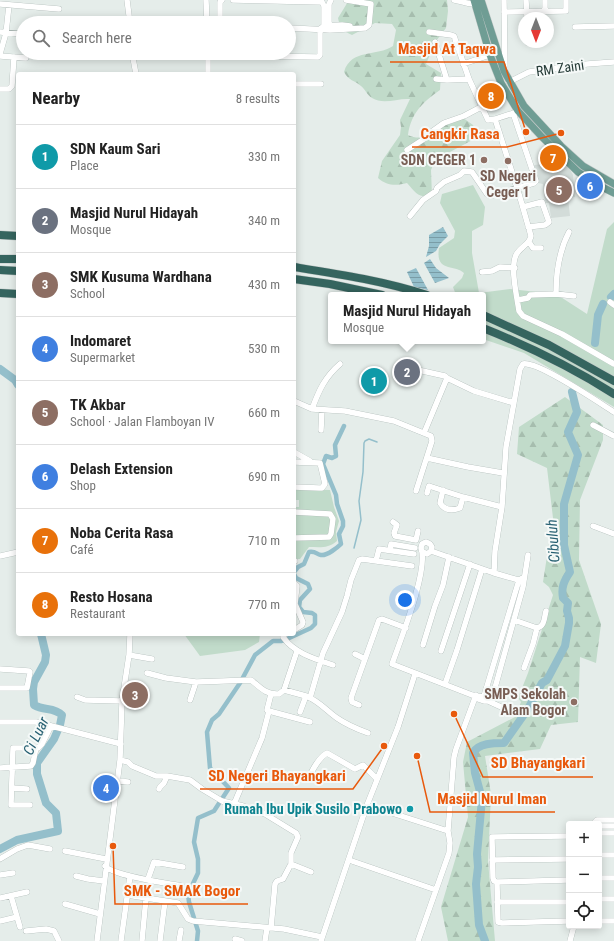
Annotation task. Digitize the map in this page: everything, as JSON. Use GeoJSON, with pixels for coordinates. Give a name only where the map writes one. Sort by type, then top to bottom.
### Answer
{"type":"FeatureCollection","features":[{"type":"Feature","properties":{"kind":"highway"},"geometry":{"type":"LineString","coordinates":[[0,235],[16,236]]}},
{"type":"Feature","properties":{"kind":"highway"},"geometry":{"type":"LineString","coordinates":[[0,259],[16,259]]}},
{"type":"Feature","properties":{"kind":"highway"},"geometry":{"type":"LineString","coordinates":[[296,267],[378,282],[415,292]]}},
{"type":"Feature","properties":{"kind":"highway"},"geometry":{"type":"LineString","coordinates":[[0,270],[16,271]]}},
{"type":"Feature","properties":{"kind":"highway"},"geometry":{"type":"LineString","coordinates":[[296,279],[369,292]]}},
{"type":"Feature","properties":{"kind":"highway"},"geometry":{"type":"LineString","coordinates":[[0,293],[16,294]]}},
{"type":"Feature","properties":{"kind":"highway"},"geometry":{"type":"LineString","coordinates":[[486,316],[550,345],[614,381]]}},
{"type":"Feature","properties":{"kind":"highway"},"geometry":{"type":"LineString","coordinates":[[486,329],[568,367],[613,394]]}},
{"type":"Feature","properties":{"kind":"main road"},"geometry":{"type":"LineString","coordinates":[[481,0],[504,71],[524,106],[561,146],[583,166],[614,184]]}},
{"type":"Feature","properties":{"kind":"main road"},"geometry":{"type":"LineString","coordinates":[[474,1],[490,55],[501,83],[516,112],[578,172],[614,193]]}},
{"type":"Feature","properties":{"kind":"street"},"geometry":{"type":"LineString","coordinates":[[127,0],[129,16]]}},
{"type":"Feature","properties":{"kind":"street"},"geometry":{"type":"LineString","coordinates":[[206,0],[207,16]]}},
{"type":"Feature","properties":{"kind":"street"},"geometry":{"type":"LineString","coordinates":[[220,16],[220,2],[222,0]]}},
{"type":"Feature","properties":{"kind":"street"},"geometry":{"type":"LineString","coordinates":[[233,0],[322,2],[324,6],[324,26]]}},
{"type":"Feature","properties":{"kind":"street"},"geometry":{"type":"LineString","coordinates":[[296,57],[318,57],[320,54],[324,26],[331,0]]}},
{"type":"Feature","properties":{"kind":"street"},"geometry":{"type":"LineString","coordinates":[[324,26],[330,30],[365,28],[369,25],[371,4],[346,0]]}},
{"type":"Feature","properties":{"kind":"street"},"geometry":{"type":"LineString","coordinates":[[454,0],[468,4],[474,1]]}},
{"type":"Feature","properties":{"kind":"street"},"geometry":{"type":"LineString","coordinates":[[504,0],[504,71]]}},
{"type":"Feature","properties":{"kind":"street"},"geometry":{"type":"LineString","coordinates":[[526,0],[527,12]]}},
{"type":"Feature","properties":{"kind":"street"},"geometry":{"type":"LineString","coordinates":[[545,0],[545,12],[566,11],[566,0]]}},
{"type":"Feature","properties":{"kind":"street"},"geometry":{"type":"LineString","coordinates":[[0,4],[49,4],[59,9]]}},
{"type":"Feature","properties":{"kind":"street"},"geometry":{"type":"LineString","coordinates":[[0,88],[9,89],[12,86],[14,57],[0,55],[9,5]]}},
{"type":"Feature","properties":{"kind":"street"},"geometry":{"type":"LineString","coordinates":[[504,12],[518,14]]}},
{"type":"Feature","properties":{"kind":"street"},"geometry":{"type":"LineString","coordinates":[[296,28],[342,25],[356,28]]}},
{"type":"Feature","properties":{"kind":"street"},"geometry":{"type":"LineString","coordinates":[[575,27],[614,26]]}},
{"type":"Feature","properties":{"kind":"street"},"geometry":{"type":"LineString","coordinates":[[3,32],[16,33]]}},
{"type":"Feature","properties":{"kind":"street"},"geometry":{"type":"LineString","coordinates":[[410,216],[423,200],[436,191],[444,182],[460,175],[464,171],[472,172],[489,196],[533,184],[536,180],[516,112],[488,120],[469,79],[453,35],[429,32]]}},
{"type":"Feature","properties":{"kind":"street"},"geometry":{"type":"LineString","coordinates":[[435,42],[447,80]]}},
{"type":"Feature","properties":{"kind":"street"},"geometry":{"type":"LineString","coordinates":[[463,64],[490,55]]}},
{"type":"Feature","properties":{"kind":"street"},"geometry":{"type":"LineString","coordinates":[[133,60],[136,72]]}},
{"type":"Feature","properties":{"kind":"street"},"geometry":{"type":"LineString","coordinates":[[208,60],[208,72]]}},
{"type":"Feature","properties":{"kind":"street","name":"RM Zaini"},"geometry":{"type":"LineString","coordinates":[[509,82],[529,72],[614,62]]}},
{"type":"Feature","properties":{"kind":"street"},"geometry":{"type":"LineString","coordinates":[[436,79],[469,79]]}},
{"type":"Feature","properties":{"kind":"street"},"geometry":{"type":"LineString","coordinates":[[296,84],[321,84]]}},
{"type":"Feature","properties":{"kind":"street"},"geometry":{"type":"LineString","coordinates":[[407,150],[444,123],[464,116],[481,107]]}},
{"type":"Feature","properties":{"kind":"street"},"geometry":{"type":"LineString","coordinates":[[495,119],[518,189],[531,236],[529,242],[520,249],[515,259],[519,311],[523,316],[562,334],[614,364]]}},
{"type":"Feature","properties":{"kind":"street"},"geometry":{"type":"LineString","coordinates":[[523,207],[542,202],[549,222],[528,227]]}},
{"type":"Feature","properties":{"kind":"street"},"geometry":{"type":"LineString","coordinates":[[556,294],[556,278],[562,245],[569,232]]}},
{"type":"Feature","properties":{"kind":"street"},"geometry":{"type":"LineString","coordinates":[[529,242],[533,248],[541,248]]}},
{"type":"Feature","properties":{"kind":"street"},"geometry":{"type":"LineString","coordinates":[[482,272],[492,271],[500,267],[515,268]]}},
{"type":"Feature","properties":{"kind":"street"},"geometry":{"type":"LineString","coordinates":[[518,300],[528,298],[530,295],[556,294],[574,296]]}},
{"type":"Feature","properties":{"kind":"street"},"geometry":{"type":"LineString","coordinates":[[312,408],[330,373],[340,364]]}},
{"type":"Feature","properties":{"kind":"street"},"geometry":{"type":"LineString","coordinates":[[494,573],[495,551],[502,507],[506,447],[520,369],[524,364],[546,371],[614,412]]}},
{"type":"Feature","properties":{"kind":"street"},"geometry":{"type":"LineString","coordinates":[[400,366],[431,374],[439,374],[474,391],[514,403]]}},
{"type":"Feature","properties":{"kind":"street"},"geometry":{"type":"LineString","coordinates":[[424,432],[447,378]]}},
{"type":"Feature","properties":{"kind":"street"},"geometry":{"type":"LineString","coordinates":[[296,401],[312,408],[345,411],[394,421],[431,436],[432,441],[416,491]]}},
{"type":"Feature","properties":{"kind":"street"},"geometry":{"type":"LineString","coordinates":[[321,430],[322,410]]}},
{"type":"Feature","properties":{"kind":"street"},"geometry":{"type":"LineString","coordinates":[[593,425],[614,436]]}},
{"type":"Feature","properties":{"kind":"street"},"geometry":{"type":"LineString","coordinates":[[296,453],[312,462]]}},
{"type":"Feature","properties":{"kind":"street"},"geometry":{"type":"LineString","coordinates":[[427,458],[504,474]]}},
{"type":"Feature","properties":{"kind":"street"},"geometry":{"type":"LineString","coordinates":[[296,462],[320,463],[325,484],[319,488],[296,487]]}},
{"type":"Feature","properties":{"kind":"street"},"geometry":{"type":"LineString","coordinates":[[427,493],[429,486],[502,507]]}},
{"type":"Feature","properties":{"kind":"street"},"geometry":{"type":"LineString","coordinates":[[443,490],[440,503],[445,509],[454,510],[460,508],[463,497]]}},
{"type":"Feature","properties":{"kind":"street"},"geometry":{"type":"LineString","coordinates":[[296,512],[330,514],[333,519],[331,534],[329,537],[296,538]]}},
{"type":"Feature","properties":{"kind":"street"},"geometry":{"type":"LineString","coordinates":[[393,522],[397,525],[394,535],[397,536],[396,544]]}},
{"type":"Feature","properties":{"kind":"street"},"geometry":{"type":"LineString","coordinates":[[593,526],[614,534]]}},
{"type":"Feature","properties":{"kind":"street"},"geometry":{"type":"LineString","coordinates":[[397,536],[416,540],[418,531]]}},
{"type":"Feature","properties":{"kind":"street"},"geometry":{"type":"LineString","coordinates":[[432,551],[432,545],[426,542],[421,546],[423,552],[422,566],[406,628],[392,664],[510,711]]}},
{"type":"Feature","properties":{"kind":"street"},"geometry":{"type":"LineString","coordinates":[[376,561],[378,550],[414,551],[396,544],[391,544],[390,550]]}},
{"type":"Feature","properties":{"kind":"street"},"geometry":{"type":"LineString","coordinates":[[423,552],[427,554],[432,551],[494,573],[522,580]]}},
{"type":"Feature","properties":{"kind":"street"},"geometry":{"type":"LineString","coordinates":[[0,556],[16,552]]}},
{"type":"Feature","properties":{"kind":"street"},"geometry":{"type":"LineString","coordinates":[[488,701],[492,695],[514,620],[528,555]]}},
{"type":"Feature","properties":{"kind":"street"},"geometry":{"type":"LineString","coordinates":[[423,645],[443,586],[449,557]]}},
{"type":"Feature","properties":{"kind":"street"},"geometry":{"type":"LineString","coordinates":[[300,712],[308,697],[320,660],[342,612],[350,580],[359,560],[362,559],[412,566]]}},
{"type":"Feature","properties":{"kind":"street"},"geometry":{"type":"LineString","coordinates":[[441,651],[470,564]]}},
{"type":"Feature","properties":{"kind":"street"},"geometry":{"type":"LineString","coordinates":[[445,684],[482,569]]}},
{"type":"Feature","properties":{"kind":"street"},"geometry":{"type":"LineString","coordinates":[[474,696],[484,696],[522,580]]}},
{"type":"Feature","properties":{"kind":"street"},"geometry":{"type":"LineString","coordinates":[[296,585],[296,596]]}},
{"type":"Feature","properties":{"kind":"street"},"geometry":{"type":"LineString","coordinates":[[296,608],[303,622],[302,625],[296,629]]}},
{"type":"Feature","properties":{"kind":"street"},"geometry":{"type":"LineString","coordinates":[[514,620],[536,628],[542,627],[546,611]]}},
{"type":"Feature","properties":{"kind":"street"},"geometry":{"type":"LineString","coordinates":[[359,705],[351,700],[380,619],[406,628]]}},
{"type":"Feature","properties":{"kind":"street"},"geometry":{"type":"LineString","coordinates":[[524,668],[536,628]]}},
{"type":"Feature","properties":{"kind":"street"},"geometry":{"type":"LineString","coordinates":[[97,941],[105,866],[120,760],[122,702],[129,655],[130,636]]}},
{"type":"Feature","properties":{"kind":"street"},"geometry":{"type":"LineString","coordinates":[[285,636],[287,643],[297,651],[333,665]]}},
{"type":"Feature","properties":{"kind":"street"},"geometry":{"type":"LineString","coordinates":[[147,673],[166,678],[196,682],[252,681],[262,690],[271,694],[279,694],[284,690],[297,651]]}},
{"type":"Feature","properties":{"kind":"street"},"geometry":{"type":"LineString","coordinates":[[355,654],[365,659]]}},
{"type":"Feature","properties":{"kind":"street"},"geometry":{"type":"LineString","coordinates":[[129,655],[152,659]]}},
{"type":"Feature","properties":{"kind":"street"},"geometry":{"type":"LineString","coordinates":[[0,669],[30,672],[27,688],[0,688]]}},
{"type":"Feature","properties":{"kind":"street"},"geometry":{"type":"LineString","coordinates":[[127,895],[178,903],[188,918],[193,921],[284,929],[322,939],[367,805],[398,727],[415,674]]}},
{"type":"Feature","properties":{"kind":"street"},"geometry":{"type":"LineString","coordinates":[[190,700],[196,682]]}},
{"type":"Feature","properties":{"kind":"street"},"geometry":{"type":"LineString","coordinates":[[284,690],[308,697],[324,706],[336,717],[347,724],[368,733]]}},
{"type":"Feature","properties":{"kind":"street"},"geometry":{"type":"LineString","coordinates":[[234,804],[262,738],[269,711],[267,710],[267,707],[271,694]]}},
{"type":"Feature","properties":{"kind":"street"},"geometry":{"type":"LineString","coordinates":[[418,941],[449,853],[451,844],[448,831],[456,749],[474,696]]}},
{"type":"Feature","properties":{"kind":"street"},"geometry":{"type":"LineString","coordinates":[[77,698],[85,700],[122,702]]}},
{"type":"Feature","properties":{"kind":"street"},"geometry":{"type":"LineString","coordinates":[[269,711],[310,722]]}},
{"type":"Feature","properties":{"kind":"street"},"geometry":{"type":"LineString","coordinates":[[0,722],[36,722],[62,730],[121,744]]}},
{"type":"Feature","properties":{"kind":"street"},"geometry":{"type":"LineString","coordinates":[[0,726],[42,724]]}},
{"type":"Feature","properties":{"kind":"street"},"geometry":{"type":"LineString","coordinates":[[30,805],[11,805],[13,748],[36,748],[42,744],[53,727]]}},
{"type":"Feature","properties":{"kind":"street"},"geometry":{"type":"LineString","coordinates":[[0,768],[31,766],[33,764],[36,748]]}},
{"type":"Feature","properties":{"kind":"street"},"geometry":{"type":"LineString","coordinates":[[308,780],[314,768],[326,754],[355,770],[363,765],[377,779]]}},
{"type":"Feature","properties":{"kind":"street"},"geometry":{"type":"LineString","coordinates":[[120,760],[128,762],[132,766],[156,776],[167,776],[190,780],[222,801],[243,806],[265,814],[296,833],[298,836],[292,853],[291,864],[283,879],[277,881],[275,884],[269,928],[265,941]]}},
{"type":"Feature","properties":{"kind":"street"},"geometry":{"type":"LineString","coordinates":[[159,789],[167,776]]}},
{"type":"Feature","properties":{"kind":"street"},"geometry":{"type":"LineString","coordinates":[[117,781],[128,782]]}},
{"type":"Feature","properties":{"kind":"street"},"geometry":{"type":"LineString","coordinates":[[12,788],[27,789]]}},
{"type":"Feature","properties":{"kind":"street"},"geometry":{"type":"LineString","coordinates":[[367,805],[448,831]]}},
{"type":"Feature","properties":{"kind":"street"},"geometry":{"type":"LineString","coordinates":[[596,821],[614,820]]}},
{"type":"Feature","properties":{"kind":"street"},"geometry":{"type":"LineString","coordinates":[[602,826],[614,826]]}},
{"type":"Feature","properties":{"kind":"street"},"geometry":{"type":"LineString","coordinates":[[602,833],[614,833]]}},
{"type":"Feature","properties":{"kind":"street"},"geometry":{"type":"LineString","coordinates":[[566,836],[492,837],[494,881],[566,880]]}},
{"type":"Feature","properties":{"kind":"street"},"geometry":{"type":"LineString","coordinates":[[0,859],[28,845],[50,849]]}},
{"type":"Feature","properties":{"kind":"street"},"geometry":{"type":"LineString","coordinates":[[65,851],[106,860]]}},
{"type":"Feature","properties":{"kind":"street"},"geometry":{"type":"LineString","coordinates":[[602,855],[614,855]]}},
{"type":"Feature","properties":{"kind":"street"},"geometry":{"type":"LineString","coordinates":[[349,860],[436,890]]}},
{"type":"Feature","properties":{"kind":"street"},"geometry":{"type":"LineString","coordinates":[[492,860],[566,860]]}},
{"type":"Feature","properties":{"kind":"street"},"geometry":{"type":"LineString","coordinates":[[148,879],[154,862],[183,867]]}},
{"type":"Feature","properties":{"kind":"street"},"geometry":{"type":"LineString","coordinates":[[291,864],[311,872]]}},
{"type":"Feature","properties":{"kind":"street"},"geometry":{"type":"LineString","coordinates":[[105,866],[109,870],[130,876],[182,886]]}},
{"type":"Feature","properties":{"kind":"street"},"geometry":{"type":"LineString","coordinates":[[0,875],[13,873]]}},
{"type":"Feature","properties":{"kind":"street"},"geometry":{"type":"LineString","coordinates":[[76,876],[104,881]]}},
{"type":"Feature","properties":{"kind":"street"},"geometry":{"type":"LineString","coordinates":[[120,941],[130,876]]}},
{"type":"Feature","properties":{"kind":"street"},"geometry":{"type":"LineString","coordinates":[[602,878],[614,878]]}},
{"type":"Feature","properties":{"kind":"street"},"geometry":{"type":"LineString","coordinates":[[497,882],[499,922],[566,921]]}},
{"type":"Feature","properties":{"kind":"street"},"geometry":{"type":"LineString","coordinates":[[0,898],[27,892]]}},
{"type":"Feature","properties":{"kind":"street"},"geometry":{"type":"LineString","coordinates":[[11,896],[20,927]]}},
{"type":"Feature","properties":{"kind":"street"},"geometry":{"type":"LineString","coordinates":[[142,941],[146,898]]}},
{"type":"Feature","properties":{"kind":"street"},"geometry":{"type":"LineString","coordinates":[[602,899],[614,899]]}},
{"type":"Feature","properties":{"kind":"street"},"geometry":{"type":"LineString","coordinates":[[160,941],[165,901]]}},
{"type":"Feature","properties":{"kind":"street"},"geometry":{"type":"LineString","coordinates":[[497,902],[566,902]]}},
{"type":"Feature","properties":{"kind":"street"},"geometry":{"type":"LineString","coordinates":[[65,904],[100,914]]}},
{"type":"Feature","properties":{"kind":"street"},"geometry":{"type":"LineString","coordinates":[[0,921],[17,917]]}},
{"type":"Feature","properties":{"kind":"street"},"geometry":{"type":"LineString","coordinates":[[602,921],[614,921]]}},
{"type":"Feature","properties":{"kind":"street"},"geometry":{"type":"LineString","coordinates":[[26,930],[46,929],[54,931],[59,941]]}},
{"type":"Feature","properties":{"kind":"street"},"geometry":{"type":"LineString","coordinates":[[570,941],[573,929]]}},
{"type":"Feature","properties":{"kind":"street"},"geometry":{"type":"LineString","coordinates":[[180,941],[181,930]]}},
{"type":"Feature","properties":{"kind":"street"},"geometry":{"type":"LineString","coordinates":[[235,939],[242,941]]}},
{"type":"Feature","properties":{"kind":"shaded area"},"geometry":{"type":"Polygon","coordinates":[[[543,164],[544,168],[567,164],[573,175],[575,197],[568,198],[570,216],[551,218],[549,203],[545,203],[543,184],[538,183],[534,165],[543,164]]]}},
{"type":"Feature","properties":{"kind":"green space"},"geometry":{"type":"Polygon","coordinates":[[[349,0],[447,0],[448,11],[446,28],[436,41],[426,64],[441,73],[440,90],[428,99],[415,114],[408,135],[419,138],[424,137],[433,132],[444,120],[453,119],[459,115],[473,125],[478,137],[435,160],[431,170],[432,196],[420,195],[407,183],[392,185],[385,183],[378,178],[382,161],[400,135],[400,120],[410,99],[381,101],[372,98],[362,87],[350,79],[344,72],[347,64],[352,59],[393,46],[396,30],[392,24],[375,23],[352,35],[346,32],[342,29],[338,18],[349,0]]]}},
{"type":"Feature","properties":{"kind":"green space"},"geometry":{"type":"Polygon","coordinates":[[[473,185],[485,207],[483,225],[472,231],[472,253],[479,292],[455,292],[453,287],[462,278],[464,273],[460,270],[443,265],[440,261],[439,248],[454,238],[455,231],[440,203],[442,194],[473,185]]]}},
{"type":"Feature","properties":{"kind":"green space"},"geometry":{"type":"Polygon","coordinates":[[[614,222],[614,407],[524,353],[486,340],[486,292],[510,289],[556,294],[587,314],[607,229],[614,222]]]}},
{"type":"Feature","properties":{"kind":"green space"},"geometry":{"type":"Polygon","coordinates":[[[565,397],[603,425],[603,440],[580,500],[579,560],[601,624],[596,663],[580,657],[578,722],[551,725],[540,749],[485,756],[491,794],[488,861],[495,941],[448,941],[441,907],[468,817],[463,762],[467,742],[515,717],[521,702],[518,698],[528,673],[553,595],[549,587],[543,582],[553,518],[547,468],[517,454],[519,427],[565,397]]]}},
{"type":"Feature","properties":{"kind":"green space"},"geometry":{"type":"Polygon","coordinates":[[[296,489],[330,490],[339,521],[336,532],[337,541],[334,544],[320,547],[309,547],[300,559],[296,559],[296,507],[299,507],[299,500],[296,500],[296,489]]]}},
{"type":"Feature","properties":{"kind":"green space"},"geometry":{"type":"Polygon","coordinates":[[[185,636],[260,636],[259,642],[245,650],[200,656],[185,636]]]}},
{"type":"Feature","properties":{"kind":"water"},"geometry":{"type":"Polygon","coordinates":[[[443,227],[448,236],[440,244],[436,251],[426,257],[429,246],[429,235],[443,227]]]}},
{"type":"Feature","properties":{"kind":"water"},"geometry":{"type":"Polygon","coordinates":[[[430,259],[436,268],[449,278],[435,283],[424,263],[430,259]]]}},
{"type":"Feature","properties":{"kind":"water"},"geometry":{"type":"Polygon","coordinates":[[[416,268],[428,290],[414,287],[407,272],[416,268]]]}},
{"type":"Feature","properties":{"kind":"waterway","name":"Cibuluh"},"geometry":{"type":"LineString","coordinates":[[611,297],[614,294]]}},
{"type":"Feature","properties":{"kind":"waterway","name":"Cibuluh"},"geometry":{"type":"LineString","coordinates":[[595,343],[598,315],[603,304]]}},
{"type":"Feature","properties":{"kind":"waterway","name":"Ci Luar"},"geometry":{"type":"LineString","coordinates":[[0,369],[16,382]]}},
{"type":"Feature","properties":{"kind":"waterway","name":"Cibuluh"},"geometry":{"type":"LineString","coordinates":[[485,941],[479,925],[476,884],[482,799],[475,773],[473,753],[482,745],[504,743],[528,709],[542,683],[547,680],[565,646],[569,618],[567,611],[568,603],[563,598],[562,591],[570,572],[564,545],[564,504],[578,455],[568,432],[577,412],[572,392]]}},
{"type":"Feature","properties":{"kind":"waterway"},"geometry":{"type":"LineString","coordinates":[[296,570],[304,564],[309,552],[323,555],[332,551],[341,544],[339,534],[343,526],[343,521],[337,504],[336,495],[323,464],[326,456],[332,458],[336,456],[335,445],[344,426]]}},
{"type":"Feature","properties":{"kind":"waterway"},"geometry":{"type":"LineString","coordinates":[[354,548],[361,520],[359,501],[363,472],[364,443],[369,439],[377,442]]}},
{"type":"Feature","properties":{"kind":"waterway"},"geometry":{"type":"LineString","coordinates":[[296,578],[308,584],[310,589],[300,600],[299,607],[303,612],[312,613],[315,615],[315,624],[311,628],[296,635]]}},
{"type":"Feature","properties":{"kind":"waterway","name":"Ci Luar"},"geometry":{"type":"LineString","coordinates":[[0,849],[17,840],[58,831],[56,813],[46,803],[37,774],[37,763],[54,739],[60,725],[62,715],[56,711],[34,705],[34,682],[45,662],[46,655],[41,636]]}},
{"type":"Feature","properties":{"kind":"waterway"},"geometry":{"type":"LineString","coordinates":[[197,941],[198,931],[188,894],[198,873],[198,859],[194,842],[198,818],[214,811],[229,788],[210,768],[207,732],[212,720],[219,714],[240,683],[255,655],[273,641],[281,641],[294,636]]}},
{"type":"Feature","properties":{"kind":"place","name":"Resto Hosana"},"geometry":{"type":"Point","coordinates":[491,96]}},
{"type":"Feature","properties":{"kind":"place","name":"Masjid At Taqwa"},"geometry":{"type":"Point","coordinates":[526,132]}},
{"type":"Feature","properties":{"kind":"place","name":"Cangkir Rasa"},"geometry":{"type":"Point","coordinates":[561,133]}},
{"type":"Feature","properties":{"kind":"place","name":"Noba Cerita Rasa"},"geometry":{"type":"Point","coordinates":[553,158]}},
{"type":"Feature","properties":{"kind":"place","name":"SDN CEGER 1"},"geometry":{"type":"Point","coordinates":[484,160]}},
{"type":"Feature","properties":{"kind":"place","name":"SD Negeri Ceger 1"},"geometry":{"type":"Point","coordinates":[508,161]}},
{"type":"Feature","properties":{"kind":"place","name":"Delash Extension"},"geometry":{"type":"Point","coordinates":[590,186]}},
{"type":"Feature","properties":{"kind":"place","name":"TK Akbar"},"geometry":{"type":"Point","coordinates":[559,190]}},
{"type":"Feature","properties":{"kind":"place","name":"Masjid Nurul Hidayah"},"geometry":{"type":"Point","coordinates":[407,372]}},
{"type":"Feature","properties":{"kind":"place","name":"SDN Kaum Sari"},"geometry":{"type":"Point","coordinates":[374,381]}},
{"type":"Feature","properties":{"kind":"place","name":"SMK Kusuma Wardhana"},"geometry":{"type":"Point","coordinates":[135,695]}},
{"type":"Feature","properties":{"kind":"place","name":"SMPS Sekolah Alam Bogor"},"geometry":{"type":"Point","coordinates":[574,702]}},
{"type":"Feature","properties":{"kind":"place","name":"SD Bhayangkari"},"geometry":{"type":"Point","coordinates":[454,714]}},
{"type":"Feature","properties":{"kind":"place","name":"SD Negeri Bhayangkari"},"geometry":{"type":"Point","coordinates":[384,746]}},
{"type":"Feature","properties":{"kind":"place","name":"Masjid Nurul Iman"},"geometry":{"type":"Point","coordinates":[417,756]}},
{"type":"Feature","properties":{"kind":"place","name":"Indomaret"},"geometry":{"type":"Point","coordinates":[106,788]}},
{"type":"Feature","properties":{"kind":"place","name":"Rumah Ibu Upik Susilo Prabowo"},"geometry":{"type":"Point","coordinates":[410,809]}},
{"type":"Feature","properties":{"kind":"place","name":"SMK - SMAK Bogor"},"geometry":{"type":"Point","coordinates":[113,846]}}]}
